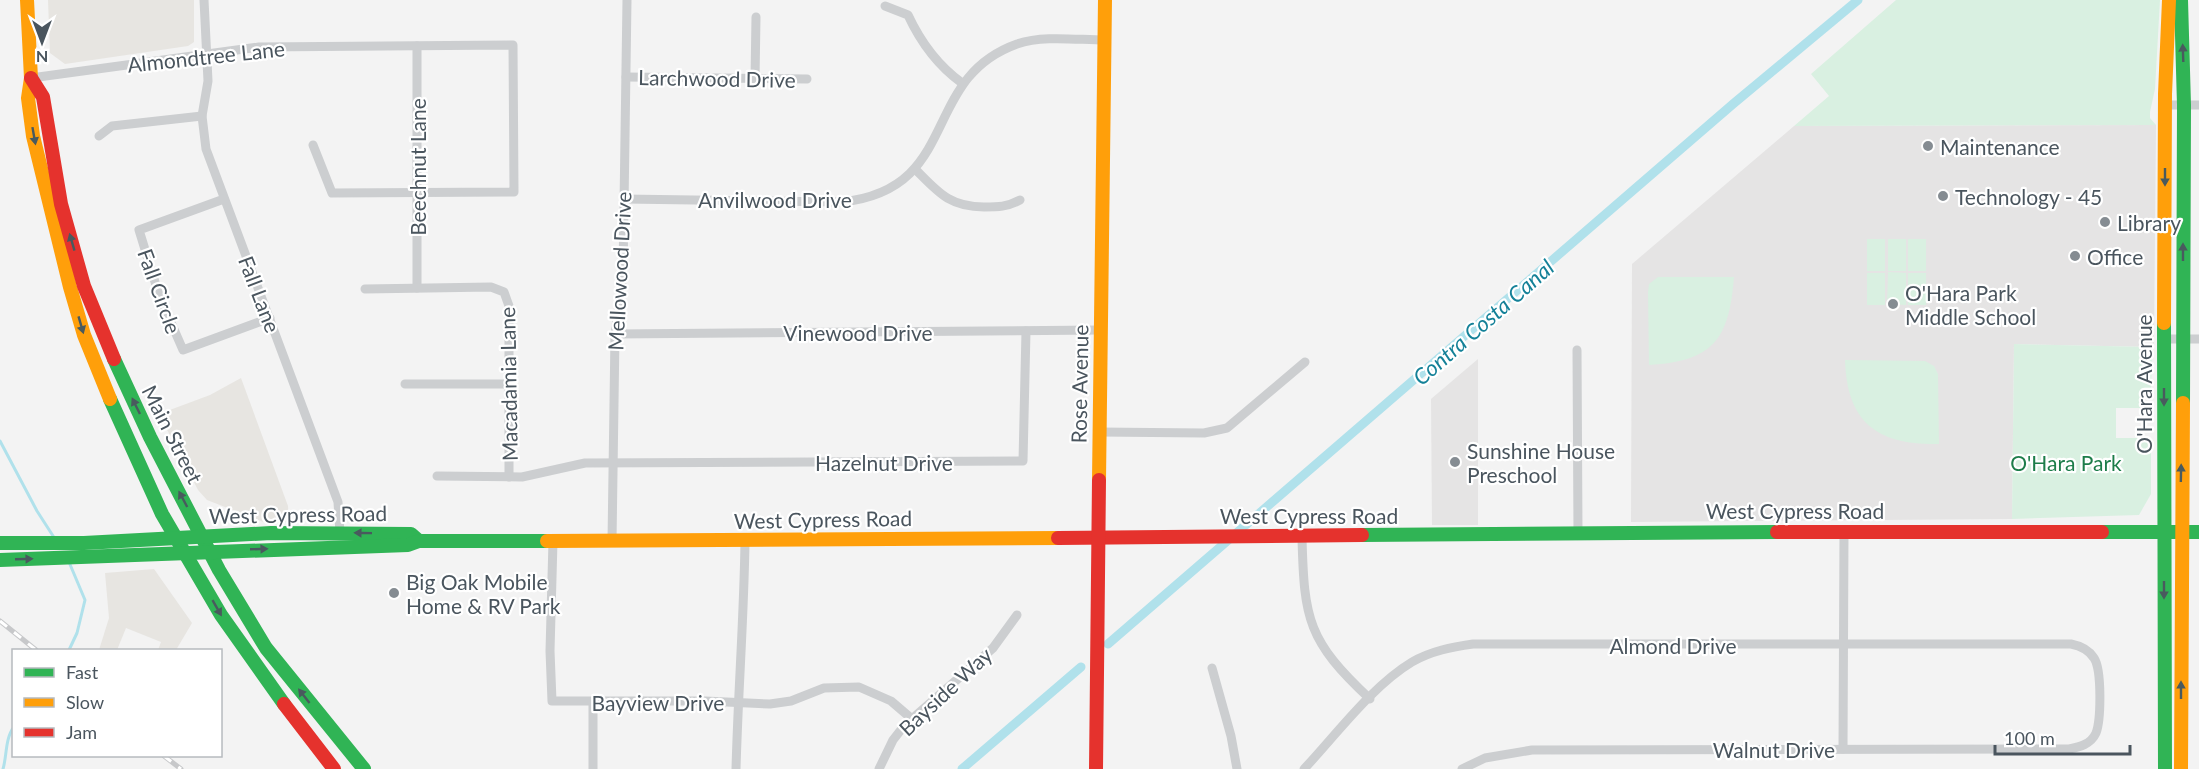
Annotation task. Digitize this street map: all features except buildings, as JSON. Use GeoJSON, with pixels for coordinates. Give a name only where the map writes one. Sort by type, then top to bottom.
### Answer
{"type":"FeatureCollection","features":[{"type":"Feature","properties":{"kind":"street","name":"Main Street"},"geometry":{"type":"LineString","coordinates":[[27,0],[31,78],[28,98],[42,178],[84,335],[143,475],[176,538],[221,615],[263,677],[334,769]]}},
{"type":"Feature","properties":{"kind":"street","name":"Fall Lane"},"geometry":{"type":"LineString","coordinates":[[204,0],[208,95],[202,116],[206,149],[338,502],[340,533]]}},
{"type":"Feature","properties":{"kind":"street","name":"Mellowood Drive"},"geometry":{"type":"LineString","coordinates":[[612,542],[615,334],[623,274],[627,0]]}},
{"type":"Feature","properties":{"kind":"street","name":"Rose Avenue"},"geometry":{"type":"LineString","coordinates":[[1096,769],[1105,0]]}},
{"type":"Feature","properties":{"kind":"street","name":"O'Hara Avenue"},"geometry":{"type":"LineString","coordinates":[[2165,769],[2164,339],[2169,0]]}},
{"type":"Feature","properties":{"kind":"street","name":"O'Hara Avenue"},"geometry":{"type":"LineString","coordinates":[[2181,0],[2184,105],[2181,769]]}},
{"type":"Feature","properties":{"kind":"street"},"geometry":{"type":"LineString","coordinates":[[885,6],[908,15],[932,55],[962,83]]}},
{"type":"Feature","properties":{"kind":"street"},"geometry":{"type":"LineString","coordinates":[[755,79],[756,17]]}},
{"type":"Feature","properties":{"kind":"street","name":"Anvilwood Drive"},"geometry":{"type":"LineString","coordinates":[[624,199],[851,201],[877,195],[892,188],[915,169],[932,144],[952,99],[962,83],[992,55],[1019,44],[1044,39],[1105,40]]}},
{"type":"Feature","properties":{"kind":"street","name":"Almondtree Lane"},"geometry":{"type":"LineString","coordinates":[[31,78],[259,47],[513,45],[514,192],[417,192]]}},
{"type":"Feature","properties":{"kind":"street","name":"Beechnut Lane"},"geometry":{"type":"LineString","coordinates":[[417,46],[417,288]]}},
{"type":"Feature","properties":{"kind":"street","name":"Larchwood Drive"},"geometry":{"type":"LineString","coordinates":[[626,77],[807,80]]}},
{"type":"Feature","properties":{"kind":"street","name":"Main Street"},"geometry":{"type":"LineString","coordinates":[[31,78],[44,98],[61,204],[95,318],[150,437],[210,551],[266,648],[364,769]]}},
{"type":"Feature","properties":{"kind":"street"},"geometry":{"type":"LineString","coordinates":[[2166,105],[2199,105]]}},
{"type":"Feature","properties":{"kind":"street"},"geometry":{"type":"LineString","coordinates":[[99,136],[112,126],[202,116]]}},
{"type":"Feature","properties":{"kind":"street"},"geometry":{"type":"LineString","coordinates":[[313,145],[332,193],[417,192]]}},
{"type":"Feature","properties":{"kind":"street"},"geometry":{"type":"LineString","coordinates":[[915,169],[944,198],[966,207],[1007,207],[1020,200]]}},
{"type":"Feature","properties":{"kind":"street","name":"Fall Circle"},"geometry":{"type":"LineString","coordinates":[[225,199],[139,230],[159,296],[183,350],[270,318]]}},
{"type":"Feature","properties":{"kind":"street","name":"Macadamia Lane"},"geometry":{"type":"LineString","coordinates":[[417,288],[491,287],[504,292],[509,306],[509,477]]}},
{"type":"Feature","properties":{"kind":"street"},"geometry":{"type":"LineString","coordinates":[[365,289],[417,288]]}},
{"type":"Feature","properties":{"kind":"street"},"geometry":{"type":"LineString","coordinates":[[2165,318],[2183,311]]}},
{"type":"Feature","properties":{"kind":"street","name":"Vinewood Drive"},"geometry":{"type":"LineString","coordinates":[[615,334],[1100,330]]}},
{"type":"Feature","properties":{"kind":"street","name":"Hazelnut Drive"},"geometry":{"type":"LineString","coordinates":[[613,463],[1023,461],[1026,331]]}},
{"type":"Feature","properties":{"kind":"street"},"geometry":{"type":"LineString","coordinates":[[2164,339],[2199,339]]}},
{"type":"Feature","properties":{"kind":"street"},"geometry":{"type":"LineString","coordinates":[[1577,350],[1578,533]]}},
{"type":"Feature","properties":{"kind":"street"},"geometry":{"type":"LineString","coordinates":[[1099,432],[1204,433],[1227,428],[1305,362]]}},
{"type":"Feature","properties":{"kind":"street"},"geometry":{"type":"LineString","coordinates":[[405,384],[508,384]]}},
{"type":"Feature","properties":{"kind":"street"},"geometry":{"type":"LineString","coordinates":[[437,477],[540,475],[585,463],[613,463]]}},
{"type":"Feature","properties":{"kind":"street"},"geometry":{"type":"LineString","coordinates":[[1844,531],[1844,749]]}},
{"type":"Feature","properties":{"kind":"street","name":"West Cypress Road"},"geometry":{"type":"LineString","coordinates":[[0,560],[408,545],[419,541],[612,542],[1844,531],[2199,532]]}},
{"type":"Feature","properties":{"kind":"street","name":"West Cypress Road"},"geometry":{"type":"LineString","coordinates":[[0,543],[44,544],[202,536],[340,533],[411,534],[419,541]]}},
{"type":"Feature","properties":{"kind":"street"},"geometry":{"type":"LineString","coordinates":[[1302,537],[1303,587],[1311,622],[1330,659],[1370,699]]}},
{"type":"Feature","properties":{"kind":"street","name":"Bayview Drive"},"geometry":{"type":"LineString","coordinates":[[553,541],[551,700],[770,704],[791,700],[824,688],[859,687],[891,701],[912,719]]}},
{"type":"Feature","properties":{"kind":"street"},"geometry":{"type":"LineString","coordinates":[[736,769],[737,702],[744,627],[745,541]]}},
{"type":"Feature","properties":{"kind":"street","name":"Bayside Way"},"geometry":{"type":"LineString","coordinates":[[879,769],[893,740],[912,719],[993,648],[1017,615]]}},
{"type":"Feature","properties":{"kind":"street","name":"Almond Drive"},"geometry":{"type":"LineString","coordinates":[[1304,769],[1370,699],[1412,662],[1452,647],[1473,645],[2071,644],[2087,650],[2098,669],[2099,721],[2095,734],[2088,742]]}},
{"type":"Feature","properties":{"kind":"street"},"geometry":{"type":"LineString","coordinates":[[1212,668],[1231,736],[1237,769]]}},
{"type":"Feature","properties":{"kind":"street"},"geometry":{"type":"LineString","coordinates":[[593,701],[593,769]]}},
{"type":"Feature","properties":{"kind":"street","name":"Walnut Drive"},"geometry":{"type":"LineString","coordinates":[[1462,769],[1496,755],[1532,750],[2069,749],[2088,742]]}},
{"type":"Feature","properties":{"kind":"shaded area"},"geometry":{"type":"Polygon","coordinates":[[[48,0],[194,0],[194,42],[188,46],[65,64],[50,53],[48,0]]]}},
{"type":"Feature","properties":{"kind":"shaded area","name":"O'Hara Park Middle School"},"geometry":{"type":"Polygon","coordinates":[[[2156,125],[2154,347],[2014,344],[2012,519],[1631,522],[1632,264],[1794,126],[2156,125]]]}},
{"type":"Feature","properties":{"kind":"shaded area","name":"Sunshine House Preschool"},"geometry":{"type":"Polygon","coordinates":[[[1478,359],[1478,525],[1432,525],[1431,399],[1478,359]]]}},
{"type":"Feature","properties":{"kind":"shaded area"},"geometry":{"type":"Polygon","coordinates":[[[241,378],[288,506],[289,522],[266,523],[207,500],[198,490],[159,414],[210,395],[241,378]]]}},
{"type":"Feature","properties":{"kind":"shaded area"},"geometry":{"type":"Polygon","coordinates":[[[154,569],[192,623],[177,649],[158,649],[161,642],[126,628],[117,649],[99,649],[109,618],[105,573],[154,569]]]}},
{"type":"Feature","properties":{"kind":"green space"},"geometry":{"type":"Polygon","coordinates":[[[1896,0],[2160,0],[2155,89],[2150,112],[2150,118],[2156,125],[1794,126],[1829,96],[1811,74],[1896,0]]]}},
{"type":"Feature","properties":{"kind":"green space"},"geometry":{"type":"Polygon","coordinates":[[[1867,239],[1885,239],[1885,271],[1867,271],[1867,239]]]}},
{"type":"Feature","properties":{"kind":"green space"},"geometry":{"type":"Polygon","coordinates":[[[1888,239],[1906,239],[1906,271],[1888,271],[1888,239]]]}},
{"type":"Feature","properties":{"kind":"green space"},"geometry":{"type":"Polygon","coordinates":[[[1908,239],[1926,239],[1926,271],[1908,271],[1908,239]]]}},
{"type":"Feature","properties":{"kind":"green space"},"geometry":{"type":"Polygon","coordinates":[[[1888,272],[1906,273],[1906,305],[1887,304],[1888,272]]]}},
{"type":"Feature","properties":{"kind":"green space"},"geometry":{"type":"Polygon","coordinates":[[[1867,273],[1885,273],[1885,305],[1867,305],[1867,273]]]}},
{"type":"Feature","properties":{"kind":"green space"},"geometry":{"type":"Polygon","coordinates":[[[1908,273],[1926,273],[1926,305],[1908,305],[1908,273]]]}},
{"type":"Feature","properties":{"kind":"green space"},"geometry":{"type":"Polygon","coordinates":[[[1658,277],[1734,277],[1728,317],[1714,343],[1703,352],[1689,358],[1671,363],[1649,365],[1648,292],[1649,284],[1658,277]]]}},
{"type":"Feature","properties":{"kind":"green space","name":"O'Hara Park"},"geometry":{"type":"Polygon","coordinates":[[[2014,344],[2152,347],[2151,393],[2143,399],[2143,408],[2116,408],[2116,438],[2151,438],[2151,494],[2139,515],[2012,519],[2014,344]]]}},
{"type":"Feature","properties":{"kind":"green space"},"geometry":{"type":"Polygon","coordinates":[[[1845,360],[1925,361],[1934,366],[1938,374],[1939,444],[1899,440],[1883,435],[1870,426],[1860,415],[1852,400],[1847,382],[1845,360]]]}},
{"type":"Feature","properties":{"kind":"waterway","name":"Contra Costa Canal"},"geometry":{"type":"LineString","coordinates":[[1108,644],[1733,104],[1858,0]]}},
{"type":"Feature","properties":{"kind":"waterway"},"geometry":{"type":"LineString","coordinates":[[0,441],[37,511],[55,539]]}},
{"type":"Feature","properties":{"kind":"waterway"},"geometry":{"type":"LineString","coordinates":[[69,562],[85,600],[77,633],[69,649]]}},
{"type":"Feature","properties":{"kind":"waterway","name":"Contra Costa Canal"},"geometry":{"type":"LineString","coordinates":[[962,769],[1081,667]]}},
{"type":"Feature","properties":{"kind":"waterway"},"geometry":{"type":"LineString","coordinates":[[3,769],[12,730]]}},
{"type":"Feature","properties":{"kind":"railway"},"geometry":{"type":"LineString","coordinates":[[0,621],[35,649]]}},
{"type":"Feature","properties":{"kind":"railway"},"geometry":{"type":"LineString","coordinates":[[165,757],[181,769]]}},
{"type":"Feature","properties":{"kind":"traffic: fast"},"geometry":{"type":"LineString","coordinates":[[2181,0],[2184,105],[2183,403]]}},
{"type":"Feature","properties":{"kind":"traffic: fast"},"geometry":{"type":"LineString","coordinates":[[2164,323],[2165,769]]}},
{"type":"Feature","properties":{"kind":"traffic: fast"},"geometry":{"type":"LineString","coordinates":[[114,359],[150,437],[219,570],[266,648],[364,769]]}},
{"type":"Feature","properties":{"kind":"traffic: fast"},"geometry":{"type":"LineString","coordinates":[[110,399],[162,514],[221,615],[284,704]]}},
{"type":"Feature","properties":{"kind":"traffic: fast"},"geometry":{"type":"LineString","coordinates":[[1362,535],[1777,532]]}},
{"type":"Feature","properties":{"kind":"traffic: fast"},"geometry":{"type":"LineString","coordinates":[[2102,532],[2199,532]]}},
{"type":"Feature","properties":{"kind":"traffic: fast"},"geometry":{"type":"LineString","coordinates":[[0,543],[84,543],[271,533],[411,534],[419,541]]}},
{"type":"Feature","properties":{"kind":"traffic: fast"},"geometry":{"type":"LineString","coordinates":[[0,560],[408,545],[419,541],[547,541]]}},
{"type":"Feature","properties":{"kind":"traffic: slow"},"geometry":{"type":"LineString","coordinates":[[27,0],[31,78],[28,98],[33,136],[84,335],[110,399]]}},
{"type":"Feature","properties":{"kind":"traffic: slow"},"geometry":{"type":"LineString","coordinates":[[1099,480],[1105,0]]}},
{"type":"Feature","properties":{"kind":"traffic: slow"},"geometry":{"type":"LineString","coordinates":[[2164,323],[2165,94],[2169,0]]}},
{"type":"Feature","properties":{"kind":"traffic: slow"},"geometry":{"type":"LineString","coordinates":[[2181,769],[2183,403]]}},
{"type":"Feature","properties":{"kind":"traffic: slow"},"geometry":{"type":"LineString","coordinates":[[547,541],[1058,538]]}},
{"type":"Feature","properties":{"kind":"traffic: jam"},"geometry":{"type":"LineString","coordinates":[[31,78],[43,97],[61,204],[84,286],[114,359]]}},
{"type":"Feature","properties":{"kind":"traffic: jam"},"geometry":{"type":"LineString","coordinates":[[1096,769],[1099,480]]}},
{"type":"Feature","properties":{"kind":"traffic: jam"},"geometry":{"type":"LineString","coordinates":[[1777,532],[2102,532]]}},
{"type":"Feature","properties":{"kind":"traffic: jam"},"geometry":{"type":"LineString","coordinates":[[1058,538],[1362,535]]}},
{"type":"Feature","properties":{"kind":"traffic: jam"},"geometry":{"type":"LineString","coordinates":[[284,704],[334,769]]}},
{"type":"Feature","properties":{"kind":"place","name":"Maintenance"},"geometry":{"type":"Point","coordinates":[1928,146]}},
{"type":"Feature","properties":{"kind":"place","name":"Technology - 45"},"geometry":{"type":"Point","coordinates":[1943,196]}},
{"type":"Feature","properties":{"kind":"place","name":"Library"},"geometry":{"type":"Point","coordinates":[2105,222]}},
{"type":"Feature","properties":{"kind":"place","name":"Office"},"geometry":{"type":"Point","coordinates":[2075,256]}},
{"type":"Feature","properties":{"kind":"place","name":"O'Hara Park Middle School"},"geometry":{"type":"Point","coordinates":[1893,304]}},
{"type":"Feature","properties":{"kind":"place","name":"Sunshine House Preschool"},"geometry":{"type":"Point","coordinates":[1455,462]}},
{"type":"Feature","properties":{"kind":"place","name":"Big Oak Mobile Home & RV Park"},"geometry":{"type":"Point","coordinates":[394,593]}}]}
